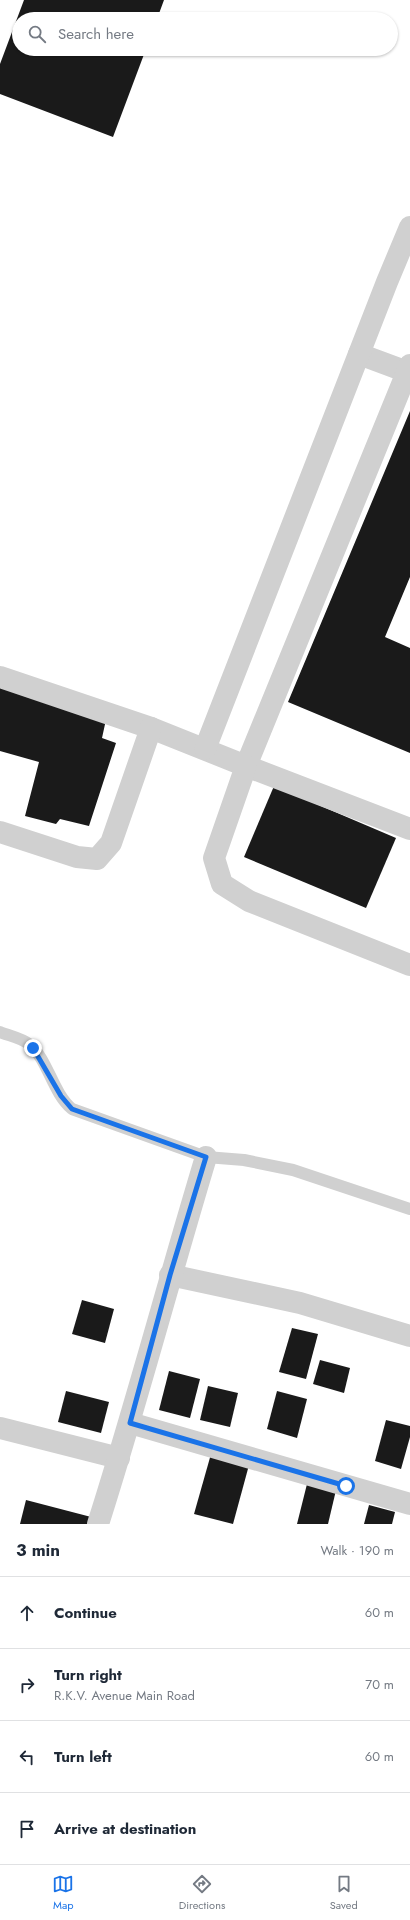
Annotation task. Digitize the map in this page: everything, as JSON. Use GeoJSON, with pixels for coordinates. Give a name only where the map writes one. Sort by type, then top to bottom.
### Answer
{"type":"FeatureCollection","features":[{"type":"Feature","properties":{"kind":"street"},"geometry":{"type":"LineString","coordinates":[[204,749],[410,227]]}},
{"type":"Feature","properties":{"kind":"street"},"geometry":{"type":"LineString","coordinates":[[359,354],[409,370],[246,766],[214,858],[222,884],[249,901],[410,965]]}},
{"type":"Feature","properties":{"kind":"street"},"geometry":{"type":"LineString","coordinates":[[0,677],[151,728],[410,829]]}},
{"type":"Feature","properties":{"kind":"street"},"geometry":{"type":"LineString","coordinates":[[0,832],[77,857],[96,859],[111,843],[151,728]]}},
{"type":"Feature","properties":{"kind":"street"},"geometry":{"type":"LineString","coordinates":[[98,1524],[130,1423],[170,1275],[206,1157]]}},
{"type":"Feature","properties":{"kind":"street"},"geometry":{"type":"LineString","coordinates":[[170,1275],[300,1304],[410,1336]]}},
{"type":"Feature","properties":{"kind":"street"},"geometry":{"type":"LineString","coordinates":[[130,1423],[410,1504]]}},
{"type":"Feature","properties":{"kind":"street"},"geometry":{"type":"LineString","coordinates":[[0,1428],[119,1458]]}},
{"type":"Feature","properties":{"kind":"lane"},"geometry":{"type":"LineString","coordinates":[[0,1032],[21,1039],[33,1048],[61,1096],[72,1109],[206,1157],[244,1160],[293,1170],[410,1209]]}},
{"type":"Feature","properties":{"kind":"building"},"geometry":{"type":"Polygon","coordinates":[[[24,0],[164,0],[160,12],[20,12],[24,0]]]}},
{"type":"Feature","properties":{"kind":"building"},"geometry":{"type":"Polygon","coordinates":[[[12,32],[12,56],[143,56],[113,137],[0,94],[0,64],[12,32]]]}},
{"type":"Feature","properties":{"kind":"building"},"geometry":{"type":"Polygon","coordinates":[[[410,411],[410,577],[385,637],[410,648],[410,753],[288,702],[410,411]]]}},
{"type":"Feature","properties":{"kind":"building"},"geometry":{"type":"Polygon","coordinates":[[[0,687],[107,715],[102,738],[116,743],[89,826],[60,819],[56,824],[25,816],[39,762],[0,751],[0,687]]]}},
{"type":"Feature","properties":{"kind":"building"},"geometry":{"type":"Polygon","coordinates":[[[274,786],[396,838],[366,908],[244,857],[274,786]]]}},
{"type":"Feature","properties":{"kind":"building"},"geometry":{"type":"Polygon","coordinates":[[[82,1300],[114,1309],[105,1343],[72,1334],[82,1300]]]}},
{"type":"Feature","properties":{"kind":"building"},"geometry":{"type":"Polygon","coordinates":[[[292,1328],[318,1334],[306,1379],[279,1372],[292,1328]]]}},
{"type":"Feature","properties":{"kind":"building"},"geometry":{"type":"Polygon","coordinates":[[[320,1360],[350,1368],[344,1393],[313,1384],[320,1360]]]}},
{"type":"Feature","properties":{"kind":"building"},"geometry":{"type":"Polygon","coordinates":[[[169,1371],[200,1379],[190,1418],[159,1410],[169,1371]]]}},
{"type":"Feature","properties":{"kind":"building"},"geometry":{"type":"Polygon","coordinates":[[[208,1386],[238,1393],[230,1427],[200,1420],[208,1386]]]}},
{"type":"Feature","properties":{"kind":"building"},"geometry":{"type":"Polygon","coordinates":[[[66,1391],[109,1402],[101,1433],[58,1422],[66,1391]]]}},
{"type":"Feature","properties":{"kind":"building"},"geometry":{"type":"Polygon","coordinates":[[[277,1391],[307,1399],[297,1438],[267,1429],[277,1391]]]}},
{"type":"Feature","properties":{"kind":"building"},"geometry":{"type":"Polygon","coordinates":[[[386,1420],[410,1426],[410,1437],[401,1469],[375,1461],[386,1420]]]}},
{"type":"Feature","properties":{"kind":"building"},"geometry":{"type":"Polygon","coordinates":[[[211,1454],[249,1465],[233,1524],[194,1514],[211,1454]]]}},
{"type":"Feature","properties":{"kind":"building"},"geometry":{"type":"Polygon","coordinates":[[[308,1480],[337,1486],[328,1524],[297,1524],[308,1480]]]}},
{"type":"Feature","properties":{"kind":"building"},"geometry":{"type":"Polygon","coordinates":[[[26,1500],[95,1518],[93,1524],[20,1524],[26,1500]]]}},
{"type":"Feature","properties":{"kind":"building"},"geometry":{"type":"Polygon","coordinates":[[[369,1505],[395,1512],[392,1524],[364,1524],[369,1505]]]}},
{"type":"Feature","properties":{"kind":"route"},"geometry":{"type":"LineString","coordinates":[[33,1048],[66,1104],[72,1109],[206,1157],[170,1275],[130,1423],[346,1486]]}}]}
